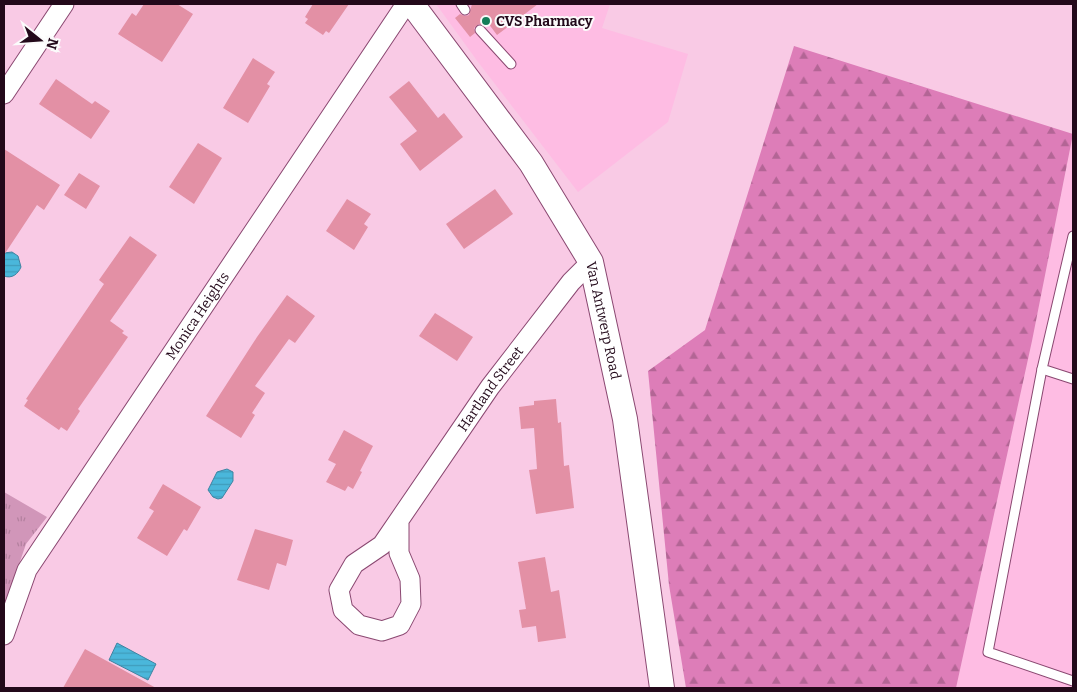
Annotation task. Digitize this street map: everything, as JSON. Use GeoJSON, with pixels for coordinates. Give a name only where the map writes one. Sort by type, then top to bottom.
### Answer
{"type":"FeatureCollection","features":[{"type":"Feature","properties":{"kind":"street"},"geometry":{"type":"LineString","coordinates":[[4,94],[64,4]]}},
{"type":"Feature","properties":{"kind":"street","name":"Monica Heights"},"geometry":{"type":"LineString","coordinates":[[4,635],[28,570],[406,4]]}},
{"type":"Feature","properties":{"kind":"street","name":"Van Antwerp Road"},"geometry":{"type":"LineString","coordinates":[[412,4],[531,162],[591,262],[624,419],[662,688]]}},
{"type":"Feature","properties":{"kind":"street","name":"Hartland Street"},"geometry":{"type":"LineString","coordinates":[[399,523],[399,553],[410,579],[411,604],[400,626],[382,631],[359,625],[344,610],[339,590],[354,564],[382,545],[399,523],[490,387],[571,282],[591,262]]}},
{"type":"Feature","properties":{"kind":"lane"},"geometry":{"type":"LineString","coordinates":[[480,30],[511,64]]}},
{"type":"Feature","properties":{"kind":"lane"},"geometry":{"type":"LineString","coordinates":[[1073,236],[1042,369],[988,652],[1073,680]]}},
{"type":"Feature","properties":{"kind":"lane"},"geometry":{"type":"LineString","coordinates":[[1042,369],[1073,379]]}},
{"type":"Feature","properties":{"kind":"shaded area"},"geometry":{"type":"Polygon","coordinates":[[[436,4],[610,4],[602,28],[688,54],[668,122],[578,192],[436,4]]]}},
{"type":"Feature","properties":{"kind":"shaded area"},"geometry":{"type":"Polygon","coordinates":[[[1073,135],[1073,688],[956,688],[1032,341],[1073,135]]]}},
{"type":"Feature","properties":{"kind":"green space"},"geometry":{"type":"Polygon","coordinates":[[[794,46],[1073,134],[1032,341],[956,688],[686,688],[669,585],[648,371],[705,330],[794,46]]]}},
{"type":"Feature","properties":{"kind":"green space"},"geometry":{"type":"Polygon","coordinates":[[[4,492],[47,517],[26,544],[4,608],[4,492]]]}},
{"type":"Feature","properties":{"kind":"water"},"geometry":{"type":"Polygon","coordinates":[[[12,252],[18,256],[21,267],[14,275],[10,277],[4,276],[4,253],[12,252]]]}},
{"type":"Feature","properties":{"kind":"water"},"geometry":{"type":"Polygon","coordinates":[[[227,469],[233,472],[233,481],[222,498],[218,499],[213,497],[208,490],[217,472],[227,469]]]}},
{"type":"Feature","properties":{"kind":"water"},"geometry":{"type":"Polygon","coordinates":[[[117,643],[156,664],[148,680],[109,660],[117,643]]]}},
{"type":"Feature","properties":{"kind":"building"},"geometry":{"type":"Polygon","coordinates":[[[144,4],[177,4],[193,14],[162,62],[118,34],[132,13],[136,16],[144,4]]]}},
{"type":"Feature","properties":{"kind":"building"},"geometry":{"type":"Polygon","coordinates":[[[313,4],[349,4],[329,33],[326,31],[323,35],[305,23],[308,19],[305,17],[313,4]]]}},
{"type":"Feature","properties":{"kind":"building","name":"CVS Pharmacy"},"geometry":{"type":"Polygon","coordinates":[[[472,4],[538,4],[497,35],[488,23],[485,26],[479,24],[474,28],[475,33],[470,37],[455,18],[460,14],[469,15],[472,4]]]}},
{"type":"Feature","properties":{"kind":"building"},"geometry":{"type":"Polygon","coordinates":[[[253,58],[275,72],[267,84],[270,86],[248,123],[223,108],[253,58]]]}},
{"type":"Feature","properties":{"kind":"building"},"geometry":{"type":"Polygon","coordinates":[[[56,79],[92,104],[95,101],[110,111],[91,139],[39,104],[56,79]]]}},
{"type":"Feature","properties":{"kind":"building"},"geometry":{"type":"Polygon","coordinates":[[[409,81],[438,118],[444,113],[463,137],[420,171],[400,144],[417,131],[389,97],[409,81]]]}},
{"type":"Feature","properties":{"kind":"building"},"geometry":{"type":"Polygon","coordinates":[[[198,143],[222,158],[194,204],[169,187],[198,143]]]}},
{"type":"Feature","properties":{"kind":"building"},"geometry":{"type":"Polygon","coordinates":[[[4,149],[60,185],[44,210],[37,205],[4,255],[4,149]]]}},
{"type":"Feature","properties":{"kind":"building"},"geometry":{"type":"Polygon","coordinates":[[[79,173],[100,186],[86,209],[64,195],[79,173]]]}},
{"type":"Feature","properties":{"kind":"building"},"geometry":{"type":"Polygon","coordinates":[[[495,189],[513,214],[464,249],[446,224],[495,189]]]}},
{"type":"Feature","properties":{"kind":"building"},"geometry":{"type":"Polygon","coordinates":[[[347,199],[371,214],[364,224],[368,227],[354,250],[326,231],[347,199]]]}},
{"type":"Feature","properties":{"kind":"building"},"geometry":{"type":"Polygon","coordinates":[[[130,236],[157,255],[110,321],[124,331],[122,333],[128,337],[78,409],[80,411],[67,431],[61,427],[59,430],[24,406],[28,400],[26,399],[104,284],[99,280],[130,236]]]}},
{"type":"Feature","properties":{"kind":"building"},"geometry":{"type":"Polygon","coordinates":[[[287,295],[315,316],[295,343],[289,339],[255,386],[265,393],[252,413],[255,415],[241,438],[206,416],[257,337],[287,295]]]}},
{"type":"Feature","properties":{"kind":"building"},"geometry":{"type":"Polygon","coordinates":[[[435,313],[473,337],[457,361],[419,336],[435,313]]]}},
{"type":"Feature","properties":{"kind":"building"},"geometry":{"type":"Polygon","coordinates":[[[556,399],[558,423],[561,422],[564,466],[569,465],[574,508],[536,514],[529,470],[537,469],[534,428],[521,429],[519,407],[534,405],[534,401],[556,399]]]}},
{"type":"Feature","properties":{"kind":"building"},"geometry":{"type":"Polygon","coordinates":[[[344,430],[373,446],[353,489],[348,486],[345,491],[326,482],[336,464],[328,460],[344,430]]]}},
{"type":"Feature","properties":{"kind":"building"},"geometry":{"type":"Polygon","coordinates":[[[163,484],[201,507],[187,531],[184,529],[167,556],[137,538],[154,511],[149,508],[163,484]]]}},
{"type":"Feature","properties":{"kind":"building"},"geometry":{"type":"Polygon","coordinates":[[[255,529],[293,540],[286,566],[277,563],[269,590],[237,580],[255,529]]]}},
{"type":"Feature","properties":{"kind":"building"},"geometry":{"type":"Polygon","coordinates":[[[545,557],[551,592],[559,590],[566,638],[538,642],[536,626],[522,628],[519,610],[526,609],[518,562],[545,557]]]}},
{"type":"Feature","properties":{"kind":"building"},"geometry":{"type":"Polygon","coordinates":[[[85,649],[156,688],[63,688],[85,649]]]}},
{"type":"Feature","properties":{"kind":"place","name":"CVS Pharmacy"},"geometry":{"type":"Point","coordinates":[486,21]}}]}
